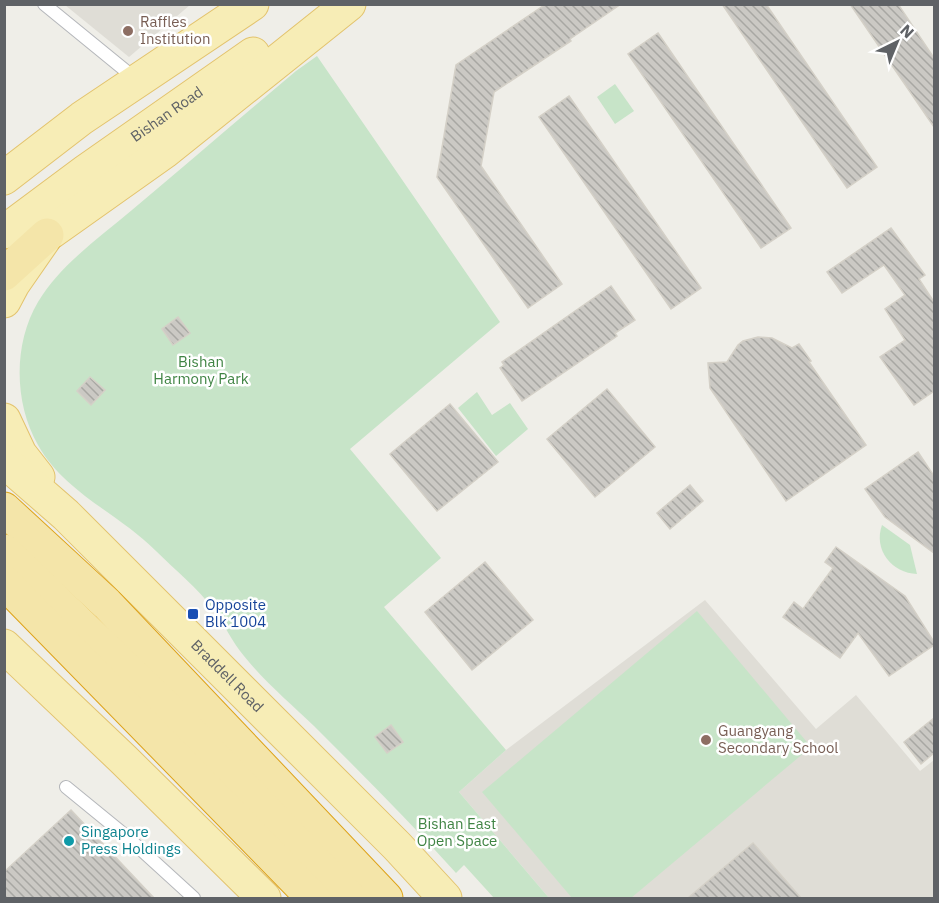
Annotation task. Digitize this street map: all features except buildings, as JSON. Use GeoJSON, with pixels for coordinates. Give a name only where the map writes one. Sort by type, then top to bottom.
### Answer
{"type":"FeatureCollection","features":[{"type":"Feature","properties":{"kind":"highway"},"geometry":{"type":"LineString","coordinates":[[4,274],[47,235]]}},
{"type":"Feature","properties":{"kind":"highway"},"geometry":{"type":"LineString","coordinates":[[4,509],[280,766],[410,898]]}},
{"type":"Feature","properties":{"kind":"highway"},"geometry":{"type":"LineString","coordinates":[[4,551],[169,710],[350,898]]}},
{"type":"Feature","properties":{"kind":"highway"},"geometry":{"type":"LineString","coordinates":[[4,582],[313,898]]}},
{"type":"Feature","properties":{"kind":"highway"},"geometry":{"type":"LineString","coordinates":[[107,604],[386,898]]}},
{"type":"Feature","properties":{"kind":"main road"},"geometry":{"type":"LineString","coordinates":[[5,177],[82,118],[252,4]]}},
{"type":"Feature","properties":{"kind":"main road","name":"Bishan Road"},"geometry":{"type":"LineString","coordinates":[[4,232],[86,171],[253,55],[334,4]]}},
{"type":"Feature","properties":{"kind":"main road"},"geometry":{"type":"LineString","coordinates":[[4,301],[47,235],[164,152],[349,4]]}},
{"type":"Feature","properties":{"kind":"main road"},"geometry":{"type":"LineString","coordinates":[[4,420],[20,454],[66,515]]}},
{"type":"Feature","properties":{"kind":"main road","name":"Braddell Road"},"geometry":{"type":"LineString","coordinates":[[4,461],[66,515],[397,846],[445,898]]}},
{"type":"Feature","properties":{"kind":"main road"},"geometry":{"type":"LineString","coordinates":[[4,646],[264,898]]}},
{"type":"Feature","properties":{"kind":"main road"},"geometry":{"type":"LineString","coordinates":[[4,675],[234,898]]}},
{"type":"Feature","properties":{"kind":"lane"},"geometry":{"type":"LineString","coordinates":[[44,4],[138,81]]}},
{"type":"Feature","properties":{"kind":"lane"},"geometry":{"type":"LineString","coordinates":[[66,787],[126,836],[194,898]]}},
{"type":"Feature","properties":{"kind":"shaded area","name":"Raffles Institution"},"geometry":{"type":"Polygon","coordinates":[[[65,5],[190,5],[129,57],[65,5]]]}},
{"type":"Feature","properties":{"kind":"shaded area","name":"Guangyang Secondary School"},"geometry":{"type":"Polygon","coordinates":[[[705,600],[816,729],[856,695],[920,771],[934,760],[934,898],[549,898],[459,792],[506,750],[705,600]]]}},
{"type":"Feature","properties":{"kind":"green space","name":"Bishan Harmony Park"},"geometry":{"type":"Polygon","coordinates":[[[317,56],[500,322],[350,449],[441,558],[384,607],[506,750],[459,792],[549,898],[494,898],[464,865],[456,873],[368,780],[260,674],[240,651],[208,602],[194,587],[141,538],[62,476],[38,445],[24,411],[20,374],[24,336],[38,302],[57,276],[296,71],[317,56]]]}},
{"type":"Feature","properties":{"kind":"green space"},"geometry":{"type":"Polygon","coordinates":[[[615,84],[634,111],[615,124],[597,97],[615,84]]]}},
{"type":"Feature","properties":{"kind":"green space"},"geometry":{"type":"Polygon","coordinates":[[[477,392],[492,415],[510,403],[528,429],[496,456],[458,408],[477,392]]]}},
{"type":"Feature","properties":{"kind":"green space"},"geometry":{"type":"Polygon","coordinates":[[[882,525],[910,545],[917,574],[900,569],[887,558],[880,543],[882,525]]]}},
{"type":"Feature","properties":{"kind":"green space"},"geometry":{"type":"Polygon","coordinates":[[[697,611],[811,747],[631,898],[572,898],[482,792],[697,611]]]}},
{"type":"Feature","properties":{"kind":"place","name":"Raffles Institution"},"geometry":{"type":"Point","coordinates":[128,31]}},
{"type":"Feature","properties":{"kind":"place","name":"Opposite Blk 1004"},"geometry":{"type":"Point","coordinates":[193,614]}},
{"type":"Feature","properties":{"kind":"place","name":"Guangyang Secondary School"},"geometry":{"type":"Point","coordinates":[706,740]}},
{"type":"Feature","properties":{"kind":"place","name":"Singapore Press Holdings"},"geometry":{"type":"Point","coordinates":[69,841]}},
{"type":"Feature","properties":{"kind":"park label","name":"Bishan East Open Space"},"geometry":{"type":"Point","coordinates":[457,832]}}]}
